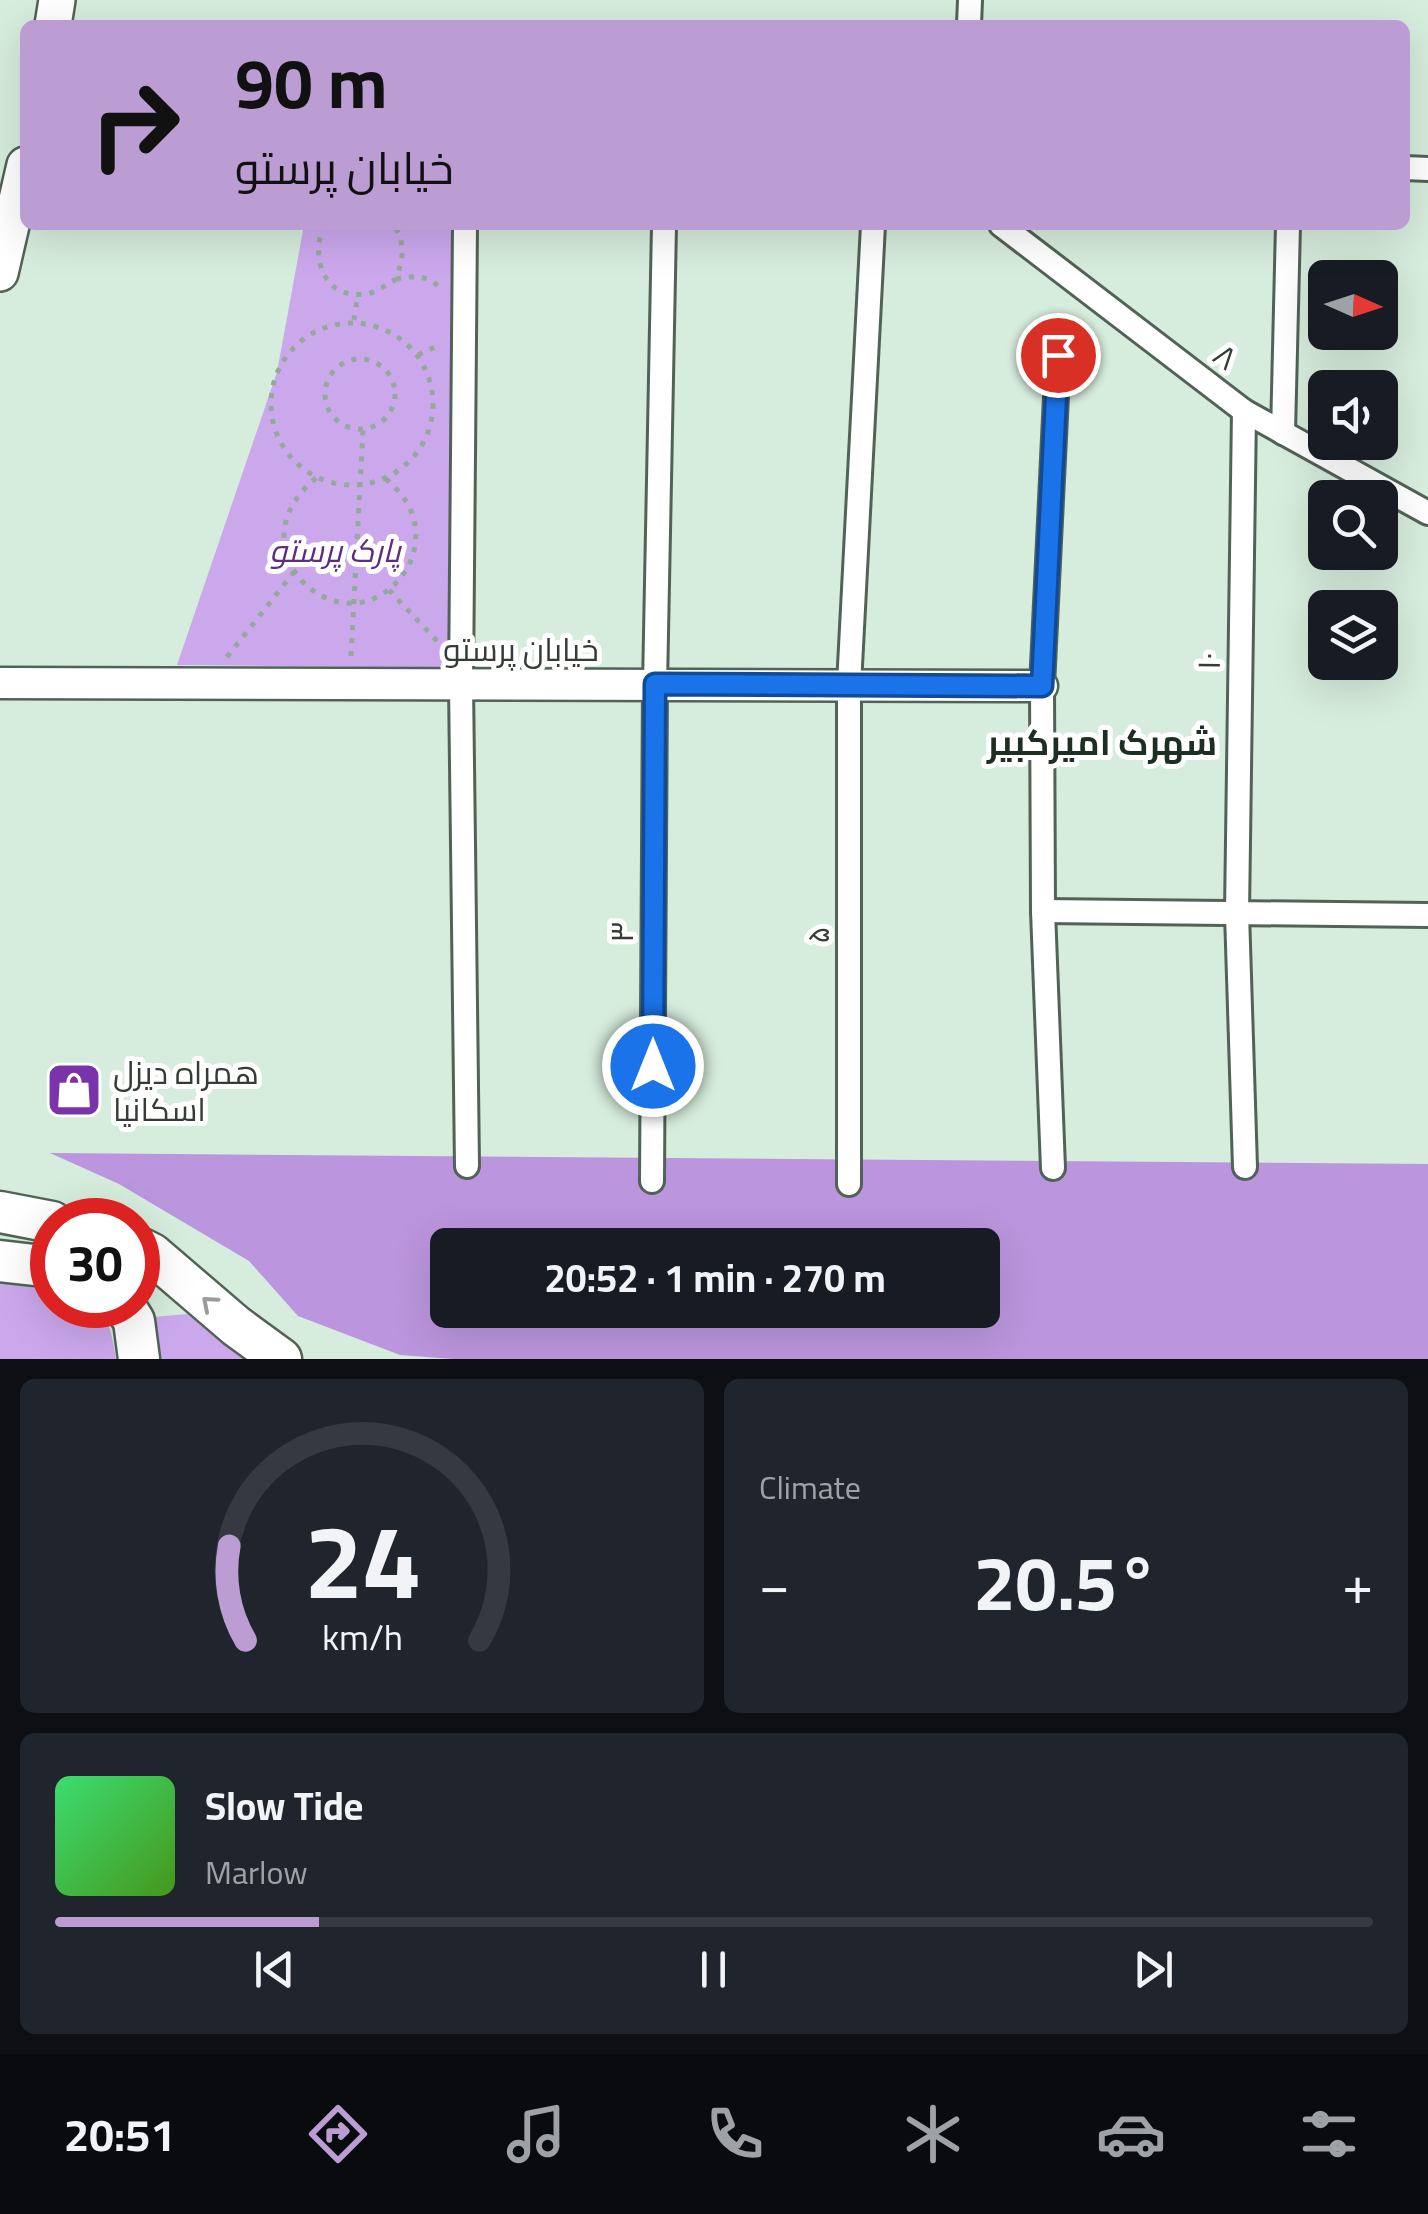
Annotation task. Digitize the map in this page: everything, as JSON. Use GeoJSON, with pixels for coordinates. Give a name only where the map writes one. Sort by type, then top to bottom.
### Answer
{"type":"FeatureCollection","features":[{"type":"Feature","properties":{"kind":"highway"},"geometry":{"type":"LineString","coordinates":[[0,1212],[30,1218]]}},
{"type":"Feature","properties":{"kind":"highway"},"geometry":{"type":"LineString","coordinates":[[0,1261],[30,1264]]}},
{"type":"Feature","properties":{"kind":"highway"},"geometry":{"type":"LineString","coordinates":[[160,1261],[281,1359]]}},
{"type":"Feature","properties":{"kind":"highway"},"geometry":{"type":"LineString","coordinates":[[135,1328],[139,1359]]}},
{"type":"Feature","properties":{"kind":"main road"},"geometry":{"type":"LineString","coordinates":[[0,273],[20,187]]}},
{"type":"Feature","properties":{"kind":"street"},"geometry":{"type":"LineString","coordinates":[[465,230],[461,676],[467,1166]]}},
{"type":"Feature","properties":{"kind":"street","name":"۳"},"geometry":{"type":"LineString","coordinates":[[652,1181],[655,684],[664,230]]}},
{"type":"Feature","properties":{"kind":"street","name":"۵"},"geometry":{"type":"LineString","coordinates":[[849,1184],[849,685],[872,230]]}},
{"type":"Feature","properties":{"kind":"street","name":"۸"},"geometry":{"type":"LineString","coordinates":[[1009,230],[1244,411],[1428,512]]}},
{"type":"Feature","properties":{"kind":"street"},"geometry":{"type":"LineString","coordinates":[[1283,433],[1288,230]]}},
{"type":"Feature","properties":{"kind":"street"},"geometry":{"type":"LineString","coordinates":[[1053,1168],[1043,911],[1042,686],[1058,355]]}},
{"type":"Feature","properties":{"kind":"street","name":"۱۰"},"geometry":{"type":"LineString","coordinates":[[1244,411],[1237,913],[1245,1167]]}},
{"type":"Feature","properties":{"kind":"street","name":"خیابان پرستو"},"geometry":{"type":"LineString","coordinates":[[0,683],[350,684],[461,676],[655,684],[1042,686]]}},
{"type":"Feature","properties":{"kind":"street"},"geometry":{"type":"LineString","coordinates":[[1043,911],[1428,914]]}},
{"type":"Feature","properties":{"kind":"path"},"geometry":{"type":"LineString","coordinates":[[322,230],[316,256],[333,285],[358,294],[414,276],[432,280],[446,294]]}},
{"type":"Feature","properties":{"kind":"path"},"geometry":{"type":"LineString","coordinates":[[396,230],[403,244],[396,279]]}},
{"type":"Feature","properties":{"kind":"path"},"geometry":{"type":"LineString","coordinates":[[354,322],[358,294]]}},
{"type":"Feature","properties":{"kind":"path"},"geometry":{"type":"LineString","coordinates":[[354,322],[378,326],[400,336],[418,355],[429,375],[434,399],[432,423],[422,446],[407,465],[386,479],[339,485],[316,478],[280,444],[270,396],[289,351],[307,335],[329,324],[354,322]]}},
{"type":"Feature","properties":{"kind":"path"},"geometry":{"type":"LineString","coordinates":[[418,355],[443,341]]}},
{"type":"Feature","properties":{"kind":"path"},"geometry":{"type":"LineString","coordinates":[[357,358],[378,363],[386,371],[393,380],[395,402],[384,421],[363,430],[342,425],[327,408],[325,386],[337,367],[357,358]]}},
{"type":"Feature","properties":{"kind":"path"},"geometry":{"type":"LineString","coordinates":[[350,684],[363,430]]}},
{"type":"Feature","properties":{"kind":"path"},"geometry":{"type":"LineString","coordinates":[[316,478],[299,492],[288,510],[283,531],[285,553],[294,572],[309,588],[328,599],[354,603],[389,590],[404,575],[414,555],[413,512],[402,493],[386,479]]}},
{"type":"Feature","properties":{"kind":"path"},"geometry":{"type":"LineString","coordinates":[[207,683],[294,572]]}},
{"type":"Feature","properties":{"kind":"path"},"geometry":{"type":"LineString","coordinates":[[389,590],[461,676]]}},
{"type":"Feature","properties":{"kind":"green space","name":"پارک پرستو"},"geometry":{"type":"Polygon","coordinates":[[[303,230],[453,230],[448,668],[177,665],[277,372],[303,230]]]}},
{"type":"Feature","properties":{"kind":"green space"},"geometry":{"type":"Polygon","coordinates":[[[0,1283],[30,1287],[30,1328],[110,1328],[116,1359],[0,1359],[0,1283]]]}},
{"type":"Feature","properties":{"kind":"green space"},"geometry":{"type":"Polygon","coordinates":[[[188,1314],[244,1359],[159,1359],[155,1328],[160,1328],[160,1316],[188,1314]]]}},
{"type":"Feature","properties":{"kind":"shaded area"},"geometry":{"type":"Polygon","coordinates":[[[50,1153],[1428,1164],[1428,1359],[453,1359],[400,1355],[298,1316],[249,1261],[160,1208],[160,1198],[143,1198],[50,1153]]]}},
{"type":"Feature","properties":{"kind":"place","name":"همراه دیزل اسکانیا"},"geometry":{"type":"Point","coordinates":[74,1090]}},
{"type":"Feature","properties":{"kind":"district","name":"شهرک امیرکبیر"},"geometry":{"type":"Point","coordinates":[1102,742]}},
{"type":"Feature","properties":{"kind":"route"},"geometry":{"type":"LineString","coordinates":[[653,1066],[655,684],[1042,686],[1058,355]]}}]}
